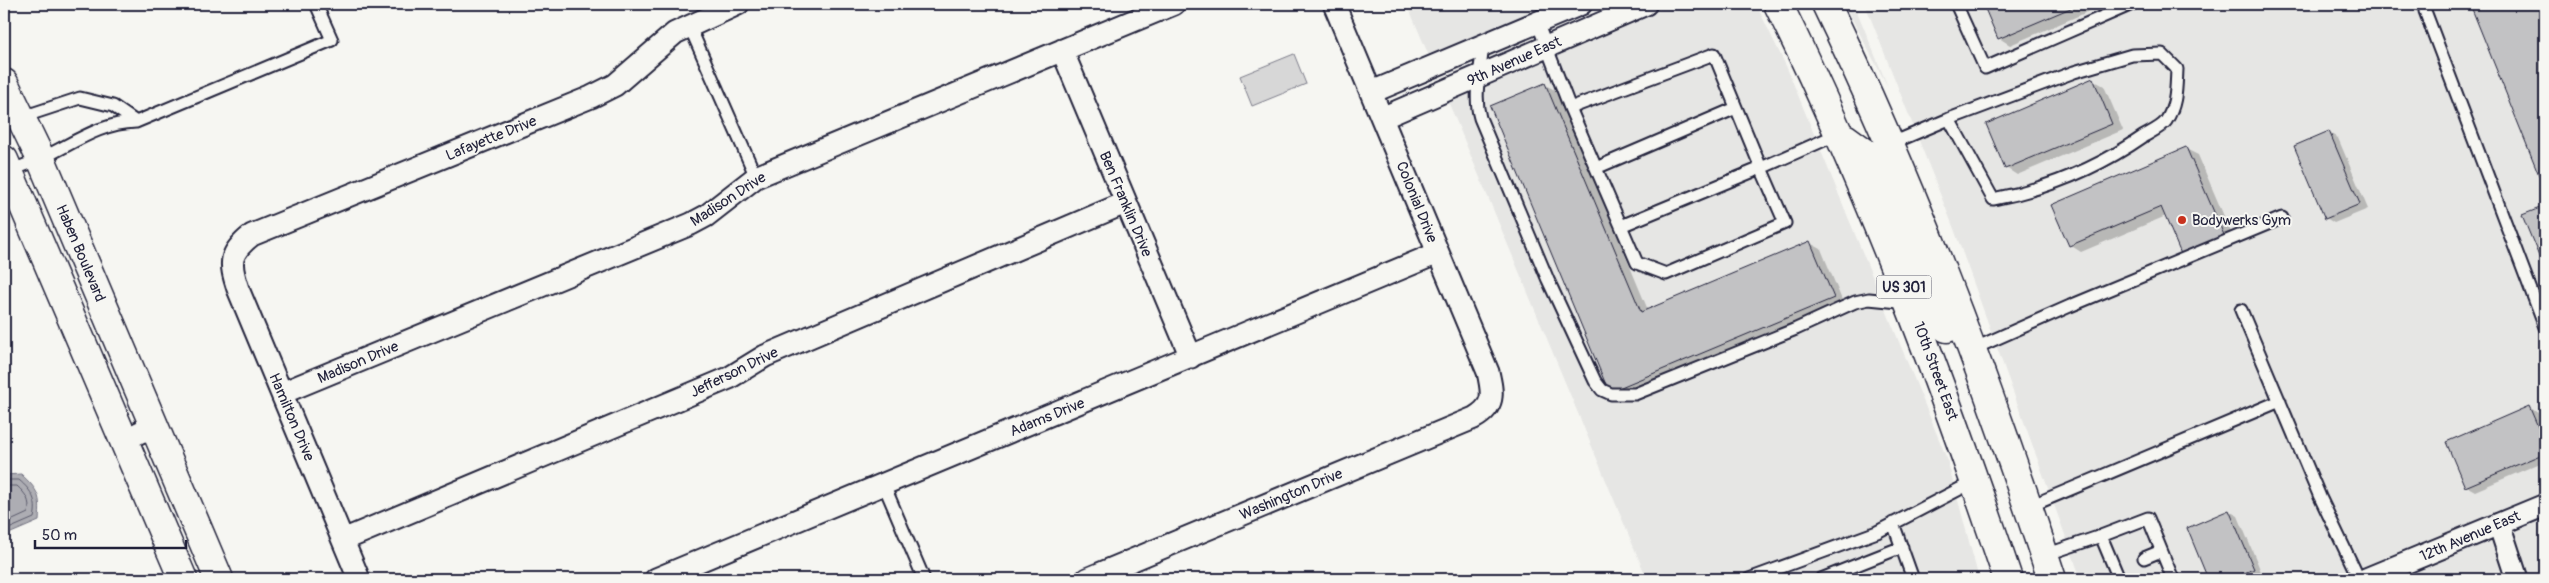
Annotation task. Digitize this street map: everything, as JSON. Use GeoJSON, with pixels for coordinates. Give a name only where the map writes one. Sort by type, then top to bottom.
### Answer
{"type":"FeatureCollection","features":[{"type":"Feature","properties":{"kind":"main road","name":"10th Street East"},"geometry":{"type":"LineString","coordinates":[[1778,4],[1840,134],[1908,298],[1975,481],[2008,579]]}},
{"type":"Feature","properties":{"kind":"main road","name":"US 301"},"geometry":{"type":"LineString","coordinates":[[1826,4],[1890,144],[1973,350],[2048,567]]}},
{"type":"Feature","properties":{"kind":"main road","name":"Haben Boulevard"},"geometry":{"type":"LineString","coordinates":[[4,83],[12,120],[41,159],[219,579]]}},
{"type":"Feature","properties":{"kind":"main road"},"geometry":{"type":"LineString","coordinates":[[1840,134],[1867,154],[1875,165],[1948,328],[1964,346],[1973,350]]}},
{"type":"Feature","properties":{"kind":"main road"},"geometry":{"type":"LineString","coordinates":[[6,166],[183,579]]}},
{"type":"Feature","properties":{"kind":"street","name":"Lafayette Drive"},"geometry":{"type":"LineString","coordinates":[[234,253],[252,234],[591,97],[615,85],[660,44],[689,25],[738,4]]}},
{"type":"Feature","properties":{"kind":"street","name":"Madison Drive"},"geometry":{"type":"LineString","coordinates":[[282,393],[691,224],[706,216],[756,177],[1174,4]]}},
{"type":"Feature","properties":{"kind":"street","name":"Colonial Drive"},"geometry":{"type":"LineString","coordinates":[[1334,4],[1488,372],[1492,389],[1490,403]]}},
{"type":"Feature","properties":{"kind":"street","name":"9th Avenue East"},"geometry":{"type":"LineString","coordinates":[[1372,92],[1581,4]]}},
{"type":"Feature","properties":{"kind":"street","name":"9th Avenue East"},"geometry":{"type":"LineString","coordinates":[[1382,118],[1646,4]]}},
{"type":"Feature","properties":{"kind":"street","name":"Ben Franklin Drive"},"geometry":{"type":"LineString","coordinates":[[1062,50],[1191,358]]}},
{"type":"Feature","properties":{"kind":"street","name":"Jefferson Drive"},"geometry":{"type":"LineString","coordinates":[[343,540],[729,378],[764,356],[1125,203]]}},
{"type":"Feature","properties":{"kind":"street","name":"Hamilton Drive"},"geometry":{"type":"LineString","coordinates":[[234,253],[232,269],[236,282],[359,579]]}},
{"type":"Feature","properties":{"kind":"street","name":"Adams Drive"},"geometry":{"type":"LineString","coordinates":[[656,579],[1191,358],[1438,253]]}},
{"type":"Feature","properties":{"kind":"street","name":"Washington Drive"},"geometry":{"type":"LineString","coordinates":[[1087,579],[1474,418],[1484,412],[1490,403]]}},
{"type":"Feature","properties":{"kind":"street"},"geometry":{"type":"LineString","coordinates":[[124,440],[155,425]]}},
{"type":"Feature","properties":{"kind":"street","name":"12th Avenue East"},"geometry":{"type":"LineString","coordinates":[[2366,579],[2545,505]]}},
{"type":"Feature","properties":{"kind":"street"},"geometry":{"type":"LineString","coordinates":[[2499,524],[2517,579]]}},
{"type":"Feature","properties":{"kind":"lane"},"geometry":{"type":"LineString","coordinates":[[6,166],[41,159],[100,128],[118,123],[136,122],[332,40],[316,4]]}},
{"type":"Feature","properties":{"kind":"lane"},"geometry":{"type":"LineString","coordinates":[[1956,4],[1985,68],[2132,4]]}},
{"type":"Feature","properties":{"kind":"lane"},"geometry":{"type":"LineString","coordinates":[[2425,4],[2425,11],[2545,328]]}},
{"type":"Feature","properties":{"kind":"lane"},"geometry":{"type":"LineString","coordinates":[[1537,22],[1548,46],[1570,108],[1637,264],[1666,274],[1785,223],[1714,54],[1570,108]]}},
{"type":"Feature","properties":{"kind":"lane"},"geometry":{"type":"LineString","coordinates":[[689,25],[756,177]]}},
{"type":"Feature","properties":{"kind":"lane"},"geometry":{"type":"LineString","coordinates":[[1483,45],[1481,75],[1476,93],[1476,105],[1480,118],[1569,329],[1595,381],[1602,390],[1622,396],[1635,394],[1796,329],[1855,302],[1869,299],[1899,302],[1908,298]]}},
{"type":"Feature","properties":{"kind":"lane"},"geometry":{"type":"LineString","coordinates":[[1890,144],[1949,119],[2074,72],[2132,55],[2162,54],[2177,69],[2176,100],[2165,122],[2116,156],[2076,175],[2015,195],[1993,199],[1949,119]]}},
{"type":"Feature","properties":{"kind":"lane"},"geometry":{"type":"LineString","coordinates":[[12,120],[80,98],[113,106],[136,122]]}},
{"type":"Feature","properties":{"kind":"lane"},"geometry":{"type":"LineString","coordinates":[[1596,168],[1736,108]]}},
{"type":"Feature","properties":{"kind":"lane"},"geometry":{"type":"LineString","coordinates":[[1621,226],[1840,134]]}},
{"type":"Feature","properties":{"kind":"lane"},"geometry":{"type":"LineString","coordinates":[[1973,350],[2070,306],[2282,218]]}},
{"type":"Feature","properties":{"kind":"lane"},"geometry":{"type":"LineString","coordinates":[[2241,310],[2320,498],[2359,579]]}},
{"type":"Feature","properties":{"kind":"lane"},"geometry":{"type":"LineString","coordinates":[[2028,508],[2280,401]]}},
{"type":"Feature","properties":{"kind":"lane"},"geometry":{"type":"LineString","coordinates":[[1749,579],[1877,532],[1975,481]]}},
{"type":"Feature","properties":{"kind":"lane"},"geometry":{"type":"LineString","coordinates":[[884,485],[924,579]]}},
{"type":"Feature","properties":{"kind":"lane"},"geometry":{"type":"LineString","coordinates":[[2048,567],[2102,536],[2148,518],[2172,579]]}},
{"type":"Feature","properties":{"kind":"lane"},"geometry":{"type":"LineString","coordinates":[[1893,523],[1913,579]]}},
{"type":"Feature","properties":{"kind":"lane"},"geometry":{"type":"LineString","coordinates":[[2102,536],[2119,572]]}},
{"type":"Feature","properties":{"kind":"lane"},"geometry":{"type":"LineString","coordinates":[[1821,579],[1902,547]]}},
{"type":"Feature","properties":{"kind":"lane"},"geometry":{"type":"LineString","coordinates":[[2144,558],[2161,551]]}},
{"type":"Feature","properties":{"kind":"shaded area"},"geometry":{"type":"Polygon","coordinates":[[[1407,4],[1553,4],[1429,56],[1407,4]]]}},
{"type":"Feature","properties":{"kind":"shaded area"},"geometry":{"type":"Polygon","coordinates":[[[1673,4],[1756,4],[1787,68],[1947,459],[1979,579],[1647,579],[1448,101],[1673,4]]]}},
{"type":"Feature","properties":{"kind":"shaded area"},"geometry":{"type":"Polygon","coordinates":[[[1844,4],[1854,4],[1888,87],[1844,4]]]}},
{"type":"Feature","properties":{"kind":"shaded area"},"geometry":{"type":"Polygon","coordinates":[[[1865,4],[2545,4],[2545,579],[2081,579],[1954,229],[1865,4]]]}},
{"type":"Feature","properties":{"kind":"shaded area"},"geometry":{"type":"Polygon","coordinates":[[[1294,54],[1306,84],[1252,106],[1240,76],[1294,54]]]}},
{"type":"Feature","properties":{"kind":"water"},"geometry":{"type":"Polygon","coordinates":[[[21,474],[32,485],[37,494],[40,506],[39,521],[4,536],[4,475],[21,474]]]}},
{"type":"Feature","properties":{"kind":"building"},"geometry":{"type":"Polygon","coordinates":[[[1983,4],[2080,4],[1998,39],[1983,4]]]}},
{"type":"Feature","properties":{"kind":"building"},"geometry":{"type":"Polygon","coordinates":[[[2470,4],[2545,4],[2545,190],[2470,4]]]}},
{"type":"Feature","properties":{"kind":"building"},"geometry":{"type":"Polygon","coordinates":[[[2093,78],[2112,124],[2005,169],[1986,124],[2093,78]]]}},
{"type":"Feature","properties":{"kind":"building"},"geometry":{"type":"Polygon","coordinates":[[[1545,83],[1641,312],[1810,241],[1834,298],[1609,392],[1490,106],[1545,83]]]}},
{"type":"Feature","properties":{"kind":"building"},"geometry":{"type":"Polygon","coordinates":[[[2329,131],[2360,204],[2325,219],[2294,146],[2329,131]]]}},
{"type":"Feature","properties":{"kind":"building"},"geometry":{"type":"Polygon","coordinates":[[[2186,147],[2224,235],[2181,254],[2161,207],[2069,246],[2051,205],[2186,147]]]}},
{"type":"Feature","properties":{"kind":"building"},"geometry":{"type":"Polygon","coordinates":[[[2545,206],[2545,271],[2522,215],[2545,206]]]}},
{"type":"Feature","properties":{"kind":"building"},"geometry":{"type":"Polygon","coordinates":[[[2529,406],[2545,443],[2545,453],[2465,487],[2446,442],[2529,406]]]}},
{"type":"Feature","properties":{"kind":"building"},"geometry":{"type":"Polygon","coordinates":[[[2229,510],[2254,569],[2230,579],[2208,579],[2187,528],[2229,510]]]}},
{"type":"Feature","properties":{"kind":"place","name":"Bodywerks Gym"},"geometry":{"type":"Point","coordinates":[2182,220]}}]}
